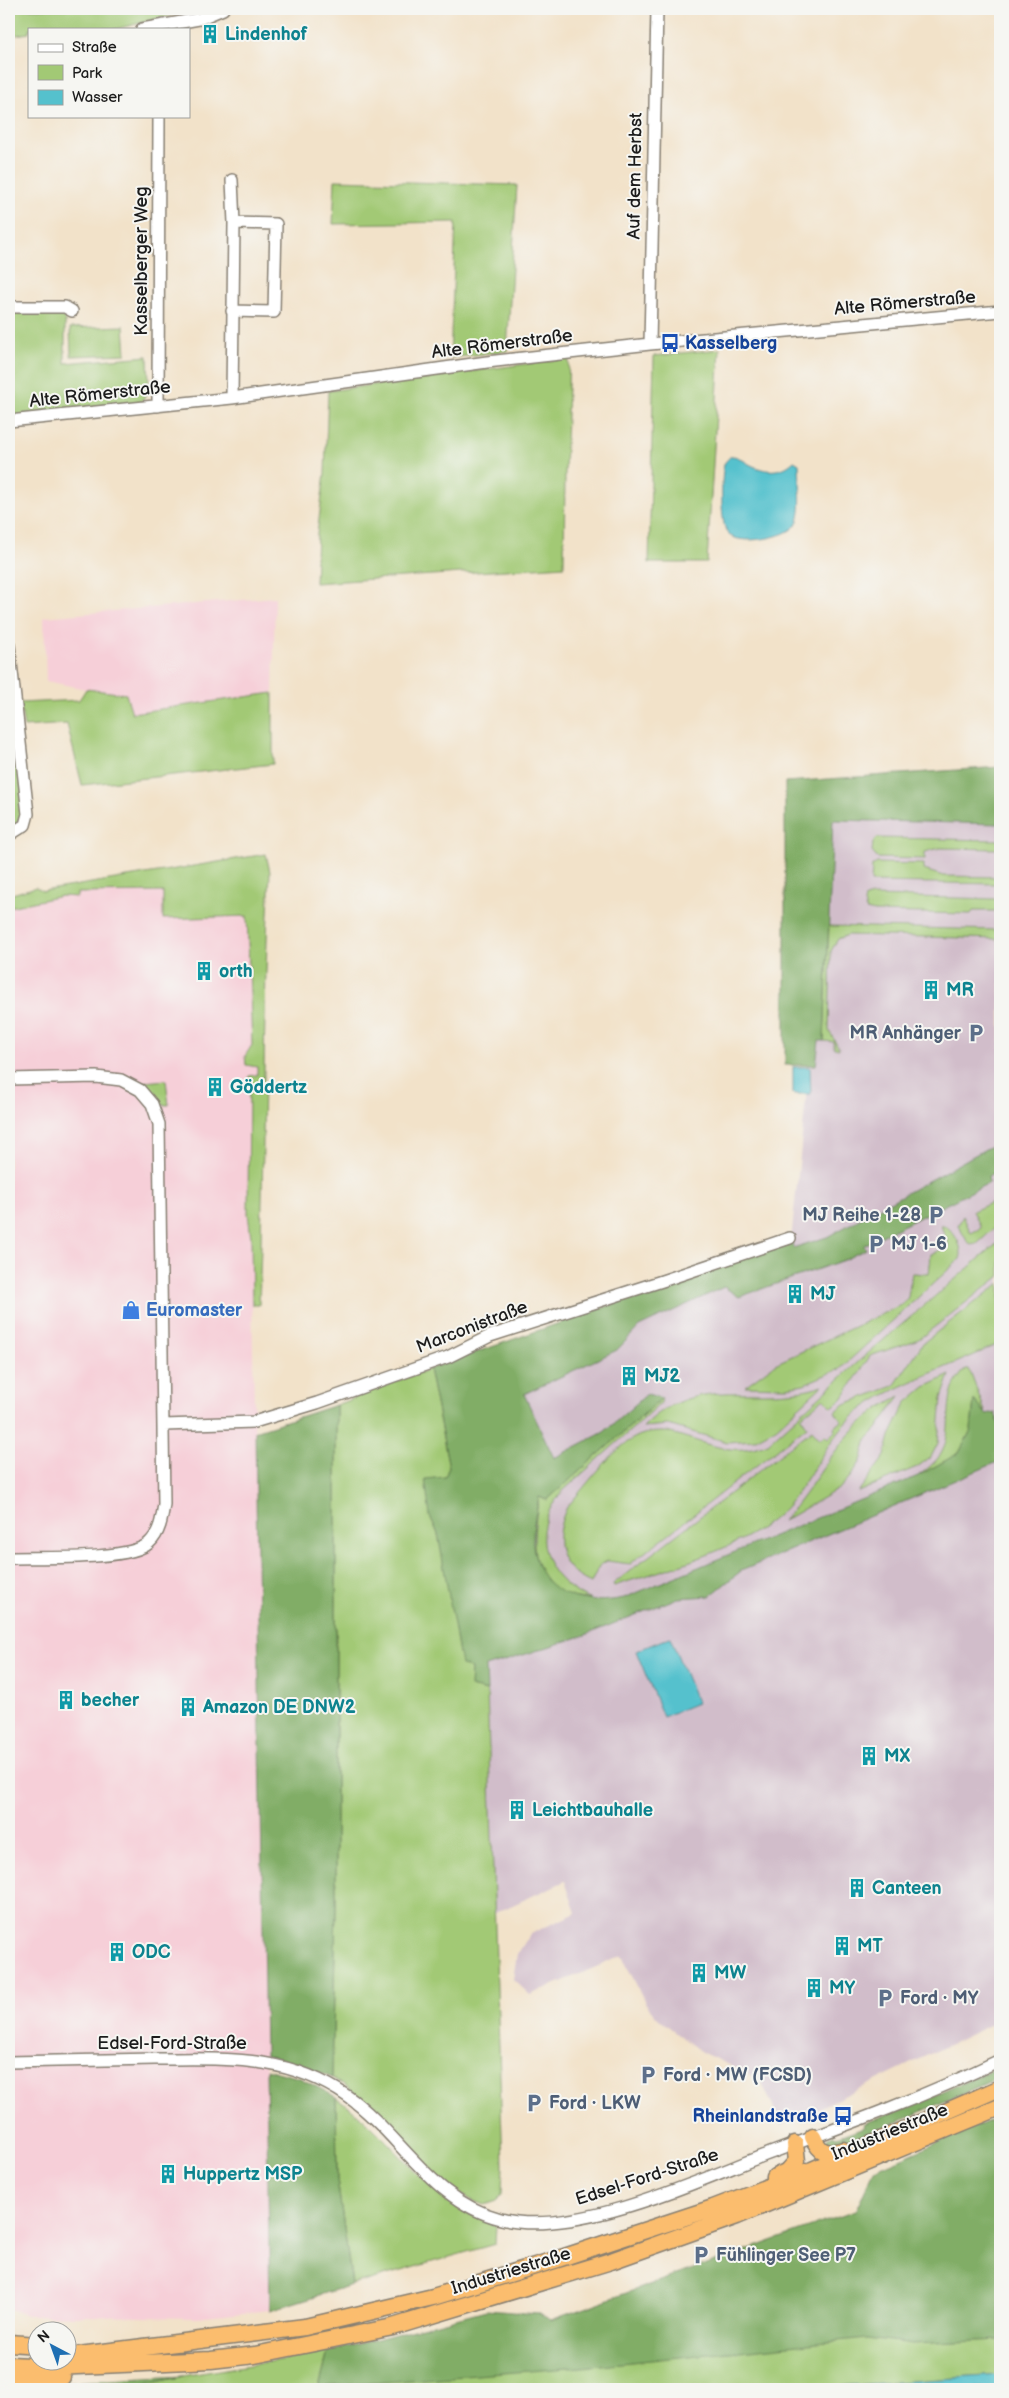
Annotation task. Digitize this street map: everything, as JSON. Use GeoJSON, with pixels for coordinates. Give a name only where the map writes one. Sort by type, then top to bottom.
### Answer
{"type":"FeatureCollection","features":[{"type":"Feature","properties":{"kind":"highway","name":"Industriestraße"},"geometry":{"type":"LineString","coordinates":[[78,2356],[305,2327],[424,2299],[558,2260],[713,2208],[812,2170],[1000,2088]]}},
{"type":"Feature","properties":{"kind":"highway","name":"Industriestraße"},"geometry":{"type":"LineString","coordinates":[[9,2365],[55,2367],[211,2360],[255,2355],[393,2327],[602,2264],[737,2216],[1000,2107]]}},
{"type":"Feature","properties":{"kind":"highway"},"geometry":{"type":"LineString","coordinates":[[813,2137],[823,2153],[831,2154],[898,2133]]}},
{"type":"Feature","properties":{"kind":"highway"},"geometry":{"type":"LineString","coordinates":[[713,2208],[788,2171],[797,2162],[795,2144]]}},
{"type":"Feature","properties":{"kind":"highway"},"geometry":{"type":"LineString","coordinates":[[9,2343],[28,2344]]}},
{"type":"Feature","properties":{"kind":"highway"},"geometry":{"type":"LineString","coordinates":[[78,2348],[122,2351]]}},
{"type":"Feature","properties":{"kind":"highway"},"geometry":{"type":"LineString","coordinates":[[9,2355],[28,2356]]}},
{"type":"Feature","properties":{"kind":"highway"},"geometry":{"type":"LineString","coordinates":[[9,2377],[105,2376],[172,2370],[211,2360]]}},
{"type":"Feature","properties":{"kind":"street"},"geometry":{"type":"LineString","coordinates":[[148,28],[199,19],[223,9]]}},
{"type":"Feature","properties":{"kind":"street","name":"Auf dem Herbst"},"geometry":{"type":"LineString","coordinates":[[650,344],[657,9]]}},
{"type":"Feature","properties":{"kind":"street","name":"Kasselberger Weg"},"geometry":{"type":"LineString","coordinates":[[158,406],[159,118]]}},
{"type":"Feature","properties":{"kind":"street"},"geometry":{"type":"LineString","coordinates":[[232,180],[234,223],[232,398]]}},
{"type":"Feature","properties":{"kind":"street"},"geometry":{"type":"LineString","coordinates":[[232,311],[274,312],[276,224],[234,223]]}},
{"type":"Feature","properties":{"kind":"street"},"geometry":{"type":"LineString","coordinates":[[9,307],[65,307],[72,311]]}},
{"type":"Feature","properties":{"kind":"street","name":"Alte Römerstraße"},"geometry":{"type":"LineString","coordinates":[[9,421],[232,398],[487,362],[650,344],[1000,311]]}},
{"type":"Feature","properties":{"kind":"street"},"geometry":{"type":"LineString","coordinates":[[9,645],[28,814],[25,825],[9,835]]}},
{"type":"Feature","properties":{"kind":"street"},"geometry":{"type":"LineString","coordinates":[[9,1079],[96,1076],[121,1080],[140,1090],[152,1104],[158,1124],[164,1426],[164,1504],[157,1534],[149,1543],[140,1549],[121,1554],[9,1558]]}},
{"type":"Feature","properties":{"kind":"street","name":"Marconistraße"},"geometry":{"type":"LineString","coordinates":[[164,1426],[254,1422],[317,1403],[448,1357],[490,1336],[790,1238]]}},
{"type":"Feature","properties":{"kind":"street","name":"Edsel-Ford-Straße"},"geometry":{"type":"LineString","coordinates":[[9,2062],[232,2058],[277,2064],[313,2076],[346,2095],[370,2115],[426,2174],[449,2194],[475,2210],[501,2219],[530,2224],[582,2218],[614,2210],[918,2098],[1000,2060]]}},
{"type":"Feature","properties":{"kind":"shaded area"},"geometry":{"type":"Polygon","coordinates":[[[275,597],[273,693],[132,713],[126,694],[46,681],[44,617],[275,597]]]}},
{"type":"Feature","properties":{"kind":"shaded area"},"geometry":{"type":"Polygon","coordinates":[[[817,803],[1000,805],[1000,2020],[782,2126],[760,2079],[701,2052],[659,2019],[646,2004],[622,1956],[530,1995],[513,1979],[517,1955],[530,1934],[576,1913],[565,1881],[493,1914],[477,1352],[791,1241],[806,1099],[817,803]]]}},
{"type":"Feature","properties":{"kind":"shaded area"},"geometry":{"type":"Polygon","coordinates":[[[257,857],[250,984],[252,1045],[245,1056],[249,1066],[257,1067],[257,1075],[249,1076],[248,1213],[251,1238],[270,2310],[196,2318],[27,2315],[9,2309],[9,903],[257,857]]]}},
{"type":"Feature","properties":{"kind":"green space"},"geometry":{"type":"Polygon","coordinates":[[[9,9],[198,9],[120,28],[28,28],[28,33],[9,36],[9,9]]]}},
{"type":"Feature","properties":{"kind":"green space"},"geometry":{"type":"Polygon","coordinates":[[[335,180],[517,185],[507,351],[450,358],[456,222],[333,224],[335,180]]]}},
{"type":"Feature","properties":{"kind":"green space"},"geometry":{"type":"Polygon","coordinates":[[[9,313],[63,314],[65,321],[65,363],[148,356],[149,389],[140,404],[9,419],[9,313]]]}},
{"type":"Feature","properties":{"kind":"green space"},"geometry":{"type":"Polygon","coordinates":[[[124,326],[126,354],[71,356],[70,328],[124,326]]]}},
{"type":"Feature","properties":{"kind":"green space"},"geometry":{"type":"Polygon","coordinates":[[[720,349],[707,563],[649,563],[654,356],[720,349]]]}},
{"type":"Feature","properties":{"kind":"green space"},"geometry":{"type":"Polygon","coordinates":[[[569,358],[564,566],[315,583],[317,534],[325,473],[328,391],[569,358]]]}},
{"type":"Feature","properties":{"kind":"green space"},"geometry":{"type":"Polygon","coordinates":[[[86,689],[126,694],[132,713],[273,693],[273,764],[82,785],[67,724],[24,727],[20,703],[79,700],[86,689]]]}},
{"type":"Feature","properties":{"kind":"green space"},"geometry":{"type":"Polygon","coordinates":[[[16,750],[23,804],[21,815],[16,823],[9,828],[9,752],[16,750]]]}},
{"type":"Feature","properties":{"kind":"green space"},"geometry":{"type":"Polygon","coordinates":[[[1000,767],[1000,824],[833,820],[824,1041],[819,1041],[816,1065],[785,1065],[785,782],[1000,767]]]}},
{"type":"Feature","properties":{"kind":"green space"},"geometry":{"type":"Polygon","coordinates":[[[877,838],[1000,840],[1000,849],[940,848],[925,852],[925,859],[877,858],[872,852],[873,842],[877,838]]]}},
{"type":"Feature","properties":{"kind":"green space"},"geometry":{"type":"Polygon","coordinates":[[[266,854],[270,872],[267,926],[261,1251],[259,1305],[252,1305],[251,1238],[248,1213],[249,1076],[257,1075],[257,1067],[246,1065],[245,1056],[252,1045],[247,916],[163,919],[163,892],[77,893],[77,897],[62,896],[9,907],[9,895],[36,887],[43,891],[266,854]]]}},
{"type":"Feature","properties":{"kind":"green space"},"geometry":{"type":"Polygon","coordinates":[[[877,863],[924,864],[924,870],[943,876],[1000,877],[1000,884],[871,882],[872,866],[877,863]]]}},
{"type":"Feature","properties":{"kind":"green space"},"geometry":{"type":"Polygon","coordinates":[[[872,896],[995,899],[999,904],[996,911],[973,911],[971,914],[875,912],[866,910],[864,903],[865,898],[872,896]]]}},
{"type":"Feature","properties":{"kind":"green space"},"geometry":{"type":"Polygon","coordinates":[[[829,926],[1000,930],[1000,939],[848,935],[838,939],[831,951],[829,1030],[839,1049],[834,1048],[834,1042],[824,1041],[829,926]]]}},
{"type":"Feature","properties":{"kind":"green space"},"geometry":{"type":"Polygon","coordinates":[[[166,1080],[169,1105],[157,1105],[142,1084],[144,1082],[166,1080]]]}},
{"type":"Feature","properties":{"kind":"green space"},"geometry":{"type":"Polygon","coordinates":[[[1000,1141],[1000,1169],[988,1176],[989,1183],[864,1245],[866,1249],[844,1260],[739,1297],[724,1287],[639,1327],[617,1350],[524,1394],[554,1458],[604,1432],[647,1394],[662,1398],[547,1500],[539,1497],[533,1537],[536,1560],[543,1574],[552,1585],[564,1593],[577,1598],[608,1600],[624,1598],[918,1476],[959,1453],[971,1430],[974,1400],[986,1414],[995,1412],[1000,1427],[1000,1461],[741,1571],[710,1596],[678,1598],[585,1635],[486,1667],[487,1691],[470,1687],[471,1668],[461,1665],[438,1534],[430,1516],[425,1479],[445,1477],[449,1467],[429,1369],[792,1241],[793,1248],[827,1237],[1000,1141]]]}},
{"type":"Feature","properties":{"kind":"green space"},"geometry":{"type":"Polygon","coordinates":[[[1000,1199],[1000,1223],[977,1244],[971,1245],[968,1243],[958,1225],[963,1216],[971,1233],[981,1228],[973,1211],[1000,1199]]]}},
{"type":"Feature","properties":{"kind":"green space"},"geometry":{"type":"Polygon","coordinates":[[[941,1226],[946,1226],[953,1233],[960,1246],[960,1259],[840,1369],[804,1384],[787,1387],[745,1386],[775,1364],[903,1304],[908,1297],[912,1273],[929,1274],[931,1254],[949,1246],[941,1226]]]}},
{"type":"Feature","properties":{"kind":"green space"},"geometry":{"type":"Polygon","coordinates":[[[1000,1241],[1000,1276],[919,1339],[870,1356],[842,1399],[832,1407],[824,1398],[801,1417],[807,1426],[630,1564],[607,1561],[599,1566],[591,1583],[579,1577],[564,1561],[559,1541],[562,1519],[567,1507],[609,1459],[627,1442],[644,1434],[667,1432],[705,1444],[730,1449],[755,1447],[768,1443],[867,1354],[1000,1241]]]}},
{"type":"Feature","properties":{"kind":"green space"},"geometry":{"type":"Polygon","coordinates":[[[1000,1283],[1000,1343],[910,1382],[861,1410],[839,1431],[787,1506],[771,1521],[752,1534],[707,1555],[614,1586],[613,1584],[812,1430],[820,1439],[825,1435],[828,1438],[835,1431],[834,1428],[842,1421],[835,1412],[845,1404],[894,1386],[923,1343],[1000,1283]]]}},
{"type":"Feature","properties":{"kind":"green space"},"geometry":{"type":"Polygon","coordinates":[[[429,1369],[449,1467],[430,1516],[438,1534],[471,1668],[471,1687],[487,1691],[503,2165],[502,2195],[496,2201],[484,2205],[453,2189],[426,2165],[373,2107],[332,2078],[336,1907],[336,1405],[429,1369]]]}},
{"type":"Feature","properties":{"kind":"green space"},"geometry":{"type":"Polygon","coordinates":[[[966,1369],[969,1369],[986,1414],[974,1401],[971,1430],[959,1453],[918,1476],[941,1454],[945,1444],[953,1389],[966,1369]]]}},
{"type":"Feature","properties":{"kind":"green space"},"geometry":{"type":"Polygon","coordinates":[[[950,1375],[942,1398],[938,1443],[931,1457],[917,1467],[858,1492],[885,1456],[890,1436],[906,1403],[925,1387],[950,1375]]]}},
{"type":"Feature","properties":{"kind":"green space"},"geometry":{"type":"Polygon","coordinates":[[[823,1385],[776,1428],[754,1440],[727,1442],[668,1425],[643,1427],[664,1410],[686,1399],[707,1394],[775,1393],[799,1391],[823,1385]]]}},
{"type":"Feature","properties":{"kind":"green space"},"geometry":{"type":"Polygon","coordinates":[[[900,1396],[876,1430],[867,1439],[861,1461],[840,1488],[783,1521],[847,1437],[862,1422],[900,1396]]]}},
{"type":"Feature","properties":{"kind":"green space"},"geometry":{"type":"Polygon","coordinates":[[[662,1398],[661,1403],[564,1490],[552,1506],[545,1522],[543,1537],[545,1552],[551,1567],[561,1580],[574,1591],[591,1600],[564,1595],[551,1587],[537,1565],[534,1538],[539,1497],[547,1500],[662,1398]]]}},
{"type":"Feature","properties":{"kind":"green space"},"geometry":{"type":"Polygon","coordinates":[[[336,1405],[336,1907],[332,2078],[298,2063],[265,2055],[255,1431],[336,1405]]]}},
{"type":"Feature","properties":{"kind":"green space"},"geometry":{"type":"Polygon","coordinates":[[[1000,2066],[1000,2077],[850,2143],[835,2149],[823,2142],[834,2135],[836,2137],[864,2127],[863,2124],[929,2098],[1000,2066]]]}},
{"type":"Feature","properties":{"kind":"green space"},"geometry":{"type":"Polygon","coordinates":[[[266,2069],[300,2078],[336,2097],[337,2179],[352,2285],[270,2310],[266,2069]]]}},
{"type":"Feature","properties":{"kind":"green space"},"geometry":{"type":"Polygon","coordinates":[[[336,2097],[368,2123],[441,2195],[467,2212],[496,2225],[495,2244],[352,2285],[337,2179],[336,2097]]]}},
{"type":"Feature","properties":{"kind":"green space"},"geometry":{"type":"Polygon","coordinates":[[[1000,2116],[1000,2340],[913,2344],[867,2338],[582,2367],[319,2387],[328,2352],[486,2310],[539,2314],[551,2320],[855,2211],[874,2170],[1000,2116]]]}},
{"type":"Feature","properties":{"kind":"green space"},"geometry":{"type":"Polygon","coordinates":[[[1000,2277],[1000,2375],[795,2389],[127,2389],[183,2376],[328,2352],[319,2387],[1000,2277]]]}},
{"type":"Feature","properties":{"kind":"green space"},"geometry":{"type":"Polygon","coordinates":[[[183,2376],[127,2389],[9,2389],[9,2381],[68,2382],[183,2376]]]}},
{"type":"Feature","properties":{"kind":"water"},"geometry":{"type":"Polygon","coordinates":[[[731,456],[738,457],[755,467],[766,470],[778,470],[794,461],[799,464],[800,513],[796,525],[791,530],[773,537],[752,540],[734,538],[728,534],[725,529],[722,511],[722,480],[724,465],[731,456]]]}},
{"type":"Feature","properties":{"kind":"water"},"geometry":{"type":"Polygon","coordinates":[[[793,1067],[810,1067],[811,1094],[793,1094],[793,1067]]]}},
{"type":"Feature","properties":{"kind":"water"},"geometry":{"type":"Polygon","coordinates":[[[670,1637],[697,1703],[663,1717],[636,1651],[670,1637]]]}},
{"type":"Feature","properties":{"kind":"water"},"geometry":{"type":"Polygon","coordinates":[[[1000,2375],[1000,2389],[795,2389],[1000,2375]]]}},
{"type":"Feature","properties":{"kind":"place","name":"Lindenhof"},"geometry":{"type":"Point","coordinates":[210,34]}},
{"type":"Feature","properties":{"kind":"place","name":"Kasselberg"},"geometry":{"type":"Point","coordinates":[670,343]}},
{"type":"Feature","properties":{"kind":"place","name":"orth"},"geometry":{"type":"Point","coordinates":[204,971]}},
{"type":"Feature","properties":{"kind":"place","name":"MR"},"geometry":{"type":"Point","coordinates":[931,990]}},
{"type":"Feature","properties":{"kind":"place","name":"MR Anhänger"},"geometry":{"type":"Point","coordinates":[976,1033]}},
{"type":"Feature","properties":{"kind":"place","name":"Göddertz"},"geometry":{"type":"Point","coordinates":[215,1087]}},
{"type":"Feature","properties":{"kind":"place","name":"MJ Reihe 1-28"},"geometry":{"type":"Point","coordinates":[936,1215]}},
{"type":"Feature","properties":{"kind":"place","name":"MJ 1-6"},"geometry":{"type":"Point","coordinates":[876,1244]}},
{"type":"Feature","properties":{"kind":"place","name":"MJ"},"geometry":{"type":"Point","coordinates":[795,1294]}},
{"type":"Feature","properties":{"kind":"place","name":"Euromaster"},"geometry":{"type":"Point","coordinates":[131,1310]}},
{"type":"Feature","properties":{"kind":"place","name":"MJ2"},"geometry":{"type":"Point","coordinates":[629,1376]}},
{"type":"Feature","properties":{"kind":"place","name":"becher"},"geometry":{"type":"Point","coordinates":[66,1700]}},
{"type":"Feature","properties":{"kind":"place","name":"Amazon DE DNW2"},"geometry":{"type":"Point","coordinates":[188,1707]}},
{"type":"Feature","properties":{"kind":"place","name":"MX"},"geometry":{"type":"Point","coordinates":[869,1756]}},
{"type":"Feature","properties":{"kind":"place","name":"Leichtbauhalle"},"geometry":{"type":"Point","coordinates":[517,1810]}},
{"type":"Feature","properties":{"kind":"place","name":"Canteen"},"geometry":{"type":"Point","coordinates":[857,1888]}},
{"type":"Feature","properties":{"kind":"place","name":"MT"},"geometry":{"type":"Point","coordinates":[842,1946]}},
{"type":"Feature","properties":{"kind":"place","name":"ODC"},"geometry":{"type":"Point","coordinates":[117,1952]}},
{"type":"Feature","properties":{"kind":"place","name":"MW"},"geometry":{"type":"Point","coordinates":[699,1973]}},
{"type":"Feature","properties":{"kind":"place","name":"MY"},"geometry":{"type":"Point","coordinates":[814,1988]}},
{"type":"Feature","properties":{"kind":"place","name":"Ford • MY"},"geometry":{"type":"Point","coordinates":[885,1998]}},
{"type":"Feature","properties":{"kind":"place","name":"Ford • MW (FCSD)"},"geometry":{"type":"Point","coordinates":[648,2075]}},
{"type":"Feature","properties":{"kind":"place","name":"Ford • LKW"},"geometry":{"type":"Point","coordinates":[534,2103]}},
{"type":"Feature","properties":{"kind":"place","name":"Rheinlandstraße"},"geometry":{"type":"Point","coordinates":[843,2116]}},
{"type":"Feature","properties":{"kind":"place","name":"Huppertz MSP"},"geometry":{"type":"Point","coordinates":[168,2174]}},
{"type":"Feature","properties":{"kind":"place","name":"Fühlinger See P7"},"geometry":{"type":"Point","coordinates":[701,2255]}}]}
